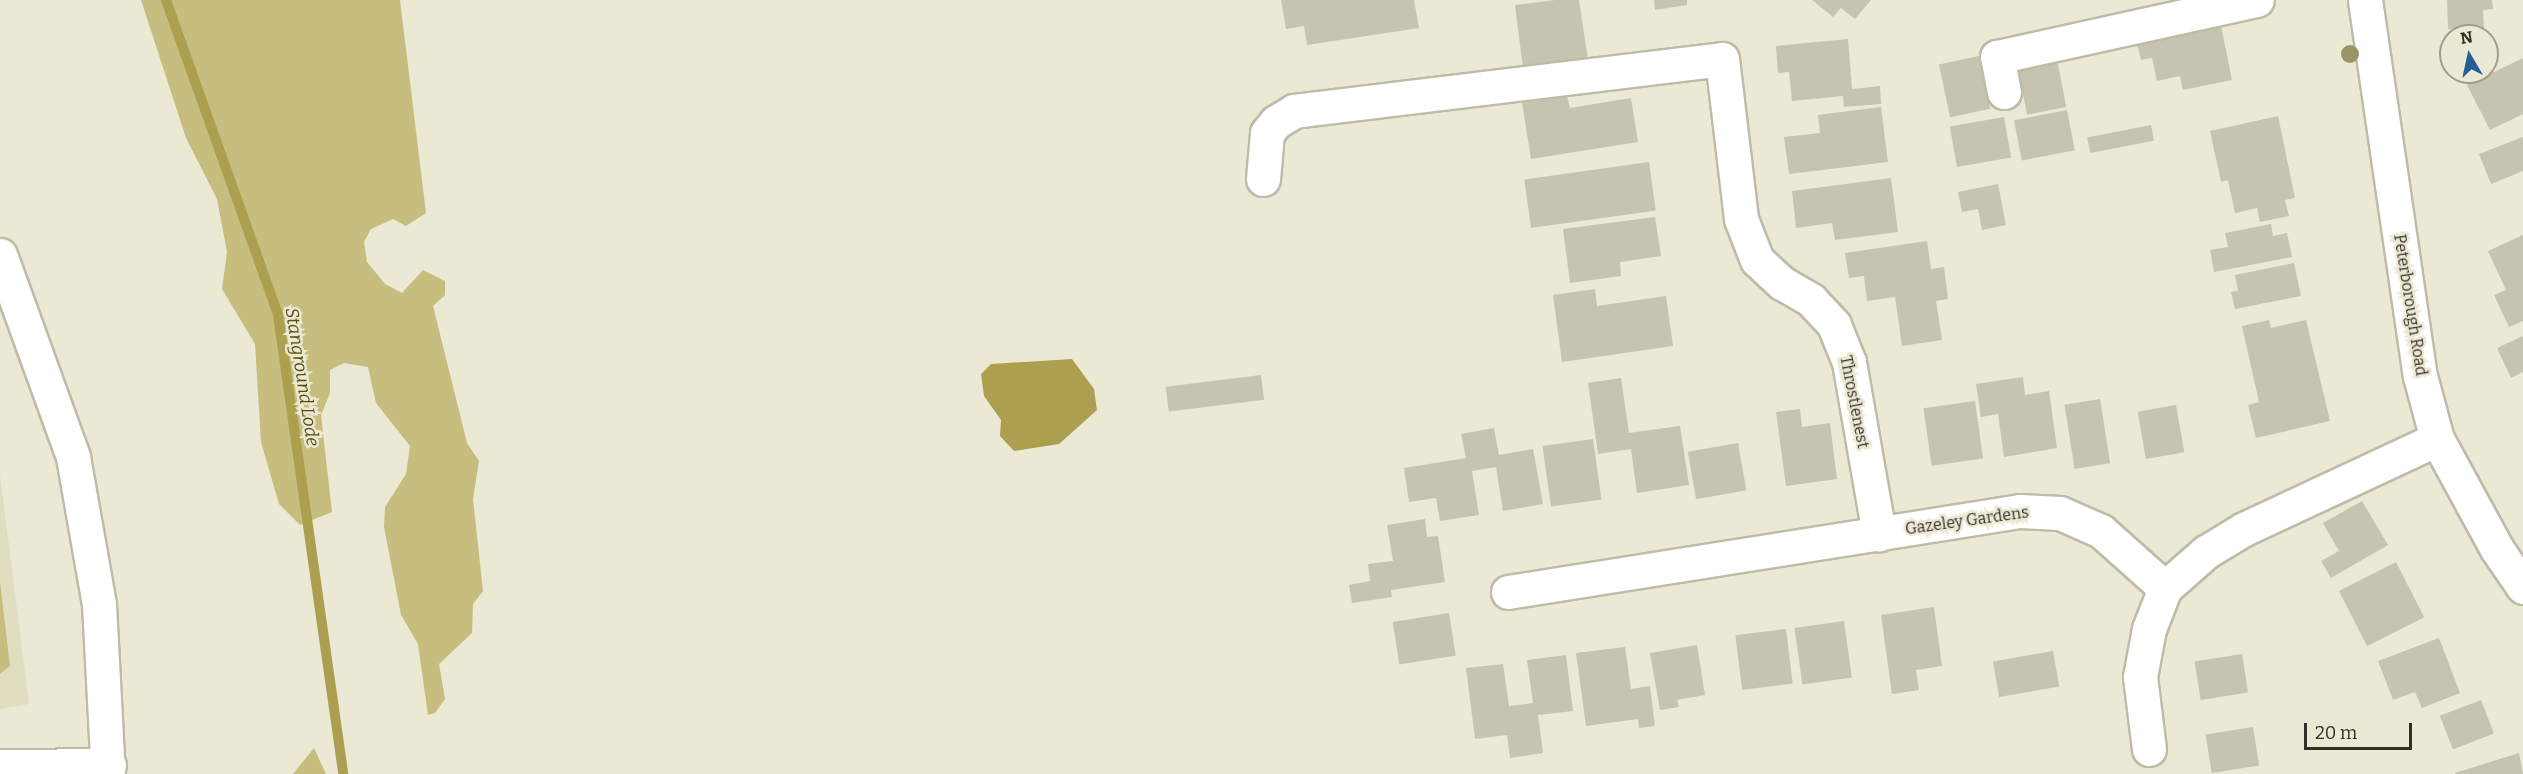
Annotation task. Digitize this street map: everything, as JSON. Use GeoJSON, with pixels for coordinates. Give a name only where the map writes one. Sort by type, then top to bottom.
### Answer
{"type":"FeatureCollection","features":[{"type":"Feature","properties":{"kind":"street"},"geometry":{"type":"LineString","coordinates":[[2004,92],[1997,57],[2257,0]]}},
{"type":"Feature","properties":{"kind":"street","name":"Peterborough Road"},"geometry":{"type":"LineString","coordinates":[[2365,0],[2420,376],[2437,438],[2497,549],[2523,587]]}},
{"type":"Feature","properties":{"kind":"street","name":"Throstlenest"},"geometry":{"type":"LineString","coordinates":[[1263,179],[1267,133],[1276,122],[1294,111],[1722,59],[1741,219],[1757,261],[1782,283],[1811,300],[1834,325],[1849,362],[1879,534]]}},
{"type":"Feature","properties":{"kind":"street"},"geometry":{"type":"LineString","coordinates":[[0,255],[73,457],[99,604],[109,769],[0,766]]}},
{"type":"Feature","properties":{"kind":"street"},"geometry":{"type":"LineString","coordinates":[[2150,749],[2140,677],[2149,629],[2165,588],[2206,552],[2244,529],[2437,438]]}},
{"type":"Feature","properties":{"kind":"street","name":"Gazeley Gardens"},"geometry":{"type":"LineString","coordinates":[[1508,592],[2020,511],[2060,513],[2101,531],[2165,588]]}},
{"type":"Feature","properties":{"kind":"shaded area"},"geometry":{"type":"Polygon","coordinates":[[[141,0],[400,0],[426,213],[406,226],[393,219],[371,229],[364,242],[367,262],[385,284],[402,293],[423,270],[445,281],[445,295],[433,306],[467,443],[479,461],[473,499],[483,591],[473,604],[472,633],[439,664],[445,699],[435,713],[428,715],[418,644],[401,615],[384,527],[385,507],[406,474],[410,446],[376,403],[368,367],[344,363],[330,370],[330,393],[321,415],[332,512],[300,525],[279,504],[261,442],[255,344],[222,289],[227,252],[217,199],[186,138],[141,0]]]}},
{"type":"Feature","properties":{"kind":"shaded area"},"geometry":{"type":"Polygon","coordinates":[[[1072,359],[1094,389],[1097,410],[1059,444],[1014,451],[1000,436],[1001,420],[984,396],[981,374],[991,364],[1072,359]]]}},
{"type":"Feature","properties":{"kind":"shaded area"},"geometry":{"type":"Polygon","coordinates":[[[0,475],[29,704],[0,709],[0,475]]]}},
{"type":"Feature","properties":{"kind":"shaded area"},"geometry":{"type":"Polygon","coordinates":[[[0,582],[10,666],[0,674],[0,582]]]}},
{"type":"Feature","properties":{"kind":"shaded area"},"geometry":{"type":"Polygon","coordinates":[[[314,748],[326,774],[293,774],[314,748]]]}},
{"type":"Feature","properties":{"kind":"building"},"geometry":{"type":"Polygon","coordinates":[[[1281,0],[1414,0],[1419,28],[1307,45],[1304,26],[1286,29],[1281,0]]]}},
{"type":"Feature","properties":{"kind":"building"},"geometry":{"type":"Polygon","coordinates":[[[1555,0],[1579,0],[1588,60],[1523,68],[1515,5],[1555,0]]]}},
{"type":"Feature","properties":{"kind":"building"},"geometry":{"type":"Polygon","coordinates":[[[1654,0],[1687,0],[1687,5],[1655,10],[1654,0]]]}},
{"type":"Feature","properties":{"kind":"building"},"geometry":{"type":"Polygon","coordinates":[[[1812,0],[1871,0],[1855,19],[1841,8],[1833,17],[1812,0]]]}},
{"type":"Feature","properties":{"kind":"building"},"geometry":{"type":"Polygon","coordinates":[[[2447,0],[2492,0],[2493,9],[2483,10],[2484,24],[2448,24],[2447,0]]]}},
{"type":"Feature","properties":{"kind":"building"},"geometry":{"type":"Polygon","coordinates":[[[2221,26],[2232,80],[2183,90],[2180,76],[2157,81],[2152,58],[2141,60],[2137,44],[2221,26]]]}},
{"type":"Feature","properties":{"kind":"building"},"geometry":{"type":"Polygon","coordinates":[[[1848,39],[1852,89],[1880,86],[1881,104],[1844,107],[1843,96],[1792,101],[1789,72],[1778,73],[1776,46],[1848,39]]]}},
{"type":"Feature","properties":{"kind":"building"},"geometry":{"type":"Polygon","coordinates":[[[2056,54],[2066,107],[2027,115],[2017,62],[2056,54]]]}},
{"type":"Feature","properties":{"kind":"building"},"geometry":{"type":"Polygon","coordinates":[[[1979,56],[1990,109],[1950,117],[1939,65],[1979,56]]]}},
{"type":"Feature","properties":{"kind":"building"},"geometry":{"type":"Polygon","coordinates":[[[2523,58],[2523,114],[2490,130],[2467,85],[2499,84],[2499,70],[2523,58]]]}},
{"type":"Feature","properties":{"kind":"building"},"geometry":{"type":"Polygon","coordinates":[[[1567,96],[1570,108],[1631,98],[1638,142],[1531,159],[1522,103],[1567,96]]]}},
{"type":"Feature","properties":{"kind":"building"},"geometry":{"type":"Polygon","coordinates":[[[1881,107],[1888,162],[1789,174],[1784,137],[1820,133],[1818,115],[1881,107]]]}},
{"type":"Feature","properties":{"kind":"building"},"geometry":{"type":"Polygon","coordinates":[[[2067,110],[2075,150],[2022,161],[2014,120],[2067,110]]]}},
{"type":"Feature","properties":{"kind":"building"},"geometry":{"type":"Polygon","coordinates":[[[2278,116],[2295,198],[2285,200],[2289,216],[2260,222],[2257,208],[2235,213],[2228,180],[2221,182],[2210,131],[2278,116]]]}},
{"type":"Feature","properties":{"kind":"building"},"geometry":{"type":"Polygon","coordinates":[[[2004,117],[2011,157],[1957,167],[1950,127],[2004,117]]]}},
{"type":"Feature","properties":{"kind":"building"},"geometry":{"type":"Polygon","coordinates":[[[2151,125],[2154,141],[2090,153],[2087,137],[2151,125]]]}},
{"type":"Feature","properties":{"kind":"building"},"geometry":{"type":"Polygon","coordinates":[[[2523,137],[2523,171],[2491,184],[2479,154],[2523,137]]]}},
{"type":"Feature","properties":{"kind":"building"},"geometry":{"type":"Polygon","coordinates":[[[1649,162],[1656,211],[1531,228],[1524,180],[1649,162]]]}},
{"type":"Feature","properties":{"kind":"building"},"geometry":{"type":"Polygon","coordinates":[[[1891,178],[1898,232],[1835,240],[1832,223],[1796,228],[1792,191],[1891,178]]]}},
{"type":"Feature","properties":{"kind":"building"},"geometry":{"type":"Polygon","coordinates":[[[1998,184],[2006,225],[1982,230],[1978,209],[1962,212],[1958,192],[1998,184]]]}},
{"type":"Feature","properties":{"kind":"building"},"geometry":{"type":"Polygon","coordinates":[[[1655,217],[1661,256],[1620,262],[1621,276],[1570,283],[1563,229],[1655,217]]]}},
{"type":"Feature","properties":{"kind":"building"},"geometry":{"type":"Polygon","coordinates":[[[2271,224],[2273,236],[2287,233],[2292,257],[2214,272],[2210,250],[2228,247],[2225,233],[2271,224]]]}},
{"type":"Feature","properties":{"kind":"building"},"geometry":{"type":"Polygon","coordinates":[[[2523,235],[2523,321],[2509,327],[2494,295],[2506,290],[2488,251],[2523,235]]]}},
{"type":"Feature","properties":{"kind":"building"},"geometry":{"type":"Polygon","coordinates":[[[1927,241],[1931,269],[1944,267],[1948,299],[1936,301],[1942,340],[1902,346],[1895,297],[1867,301],[1864,276],[1849,278],[1845,253],[1927,241]]]}},
{"type":"Feature","properties":{"kind":"building"},"geometry":{"type":"Polygon","coordinates":[[[2294,263],[2301,296],[2235,309],[2231,292],[2238,291],[2235,275],[2294,263]]]}},
{"type":"Feature","properties":{"kind":"building"},"geometry":{"type":"Polygon","coordinates":[[[1595,289],[1597,306],[1666,296],[1673,346],[1562,362],[1553,295],[1595,289]]]}},
{"type":"Feature","properties":{"kind":"building"},"geometry":{"type":"Polygon","coordinates":[[[2269,320],[2271,328],[2306,320],[2330,421],[2256,438],[2248,405],[2259,402],[2242,326],[2269,320]]]}},
{"type":"Feature","properties":{"kind":"building"},"geometry":{"type":"Polygon","coordinates":[[[2523,336],[2523,372],[2511,378],[2497,348],[2523,336]]]}},
{"type":"Feature","properties":{"kind":"building"},"geometry":{"type":"Polygon","coordinates":[[[1261,375],[1264,400],[1169,412],[1166,387],[1261,375]]]}},
{"type":"Feature","properties":{"kind":"building"},"geometry":{"type":"Polygon","coordinates":[[[2023,377],[2025,395],[2049,391],[2057,448],[2004,457],[1998,414],[1981,417],[1976,384],[2023,377]]]}},
{"type":"Feature","properties":{"kind":"building"},"geometry":{"type":"Polygon","coordinates":[[[1621,378],[1629,433],[1680,426],[1689,485],[1637,493],[1631,449],[1598,454],[1588,383],[1621,378]]]}},
{"type":"Feature","properties":{"kind":"building"},"geometry":{"type":"Polygon","coordinates":[[[2100,399],[2110,463],[2075,469],[2064,405],[2100,399]]]}},
{"type":"Feature","properties":{"kind":"building"},"geometry":{"type":"Polygon","coordinates":[[[1975,401],[1983,458],[1932,466],[1924,408],[1975,401]]]}},
{"type":"Feature","properties":{"kind":"building"},"geometry":{"type":"Polygon","coordinates":[[[2176,405],[2184,452],[2146,459],[2138,412],[2176,405]]]}},
{"type":"Feature","properties":{"kind":"building"},"geometry":{"type":"Polygon","coordinates":[[[1800,409],[1802,427],[1830,423],[1837,479],[1786,486],[1776,412],[1800,409]]]}},
{"type":"Feature","properties":{"kind":"building"},"geometry":{"type":"Polygon","coordinates":[[[1494,428],[1499,455],[1533,449],[1543,504],[1503,511],[1496,467],[1472,471],[1479,515],[1440,521],[1436,498],[1409,502],[1404,468],[1466,458],[1461,434],[1494,428]]]}},
{"type":"Feature","properties":{"kind":"building"},"geometry":{"type":"Polygon","coordinates":[[[1593,439],[1601,499],[1551,507],[1542,446],[1593,439]]]}},
{"type":"Feature","properties":{"kind":"building"},"geometry":{"type":"Polygon","coordinates":[[[1738,443],[1746,490],[1696,499],[1688,452],[1738,443]]]}},
{"type":"Feature","properties":{"kind":"building"},"geometry":{"type":"Polygon","coordinates":[[[2362,501],[2388,545],[2331,578],[2321,561],[2339,551],[2323,523],[2362,501]]]}},
{"type":"Feature","properties":{"kind":"building"},"geometry":{"type":"Polygon","coordinates":[[[1425,519],[1427,537],[1438,536],[1445,582],[1391,590],[1392,597],[1352,603],[1349,585],[1370,581],[1368,564],[1393,561],[1387,525],[1425,519]]]}},
{"type":"Feature","properties":{"kind":"building"},"geometry":{"type":"Polygon","coordinates":[[[2396,562],[2424,617],[2367,646],[2339,591],[2396,562]]]}},
{"type":"Feature","properties":{"kind":"building"},"geometry":{"type":"Polygon","coordinates":[[[1934,607],[1942,666],[1916,670],[1919,690],[1892,694],[1881,615],[1934,607]]]}},
{"type":"Feature","properties":{"kind":"building"},"geometry":{"type":"Polygon","coordinates":[[[1449,613],[1456,655],[1399,664],[1393,622],[1449,613]]]}},
{"type":"Feature","properties":{"kind":"building"},"geometry":{"type":"Polygon","coordinates":[[[1844,621],[1852,677],[1802,684],[1794,628],[1844,621]]]}},
{"type":"Feature","properties":{"kind":"building"},"geometry":{"type":"Polygon","coordinates":[[[1786,629],[1793,684],[1742,690],[1735,635],[1786,629]]]}},
{"type":"Feature","properties":{"kind":"building"},"geometry":{"type":"Polygon","coordinates":[[[2439,638],[2460,693],[2422,708],[2415,692],[2393,700],[2378,661],[2439,638]]]}},
{"type":"Feature","properties":{"kind":"building"},"geometry":{"type":"Polygon","coordinates":[[[1697,645],[1705,695],[1677,700],[1679,707],[1660,710],[1650,653],[1697,645]]]}},
{"type":"Feature","properties":{"kind":"building"},"geometry":{"type":"Polygon","coordinates":[[[1625,647],[1631,689],[1650,686],[1655,726],[1639,728],[1638,719],[1586,726],[1576,653],[1625,647]]]}},
{"type":"Feature","properties":{"kind":"building"},"geometry":{"type":"Polygon","coordinates":[[[2053,651],[2059,686],[1999,697],[1993,662],[2053,651]]]}},
{"type":"Feature","properties":{"kind":"building"},"geometry":{"type":"Polygon","coordinates":[[[2242,654],[2248,693],[2201,700],[2195,662],[2242,654]]]}},
{"type":"Feature","properties":{"kind":"building"},"geometry":{"type":"Polygon","coordinates":[[[1566,655],[1573,711],[1538,715],[1543,753],[1510,758],[1507,735],[1475,739],[1466,668],[1503,664],[1509,706],[1533,703],[1527,660],[1566,655]]]}},
{"type":"Feature","properties":{"kind":"building"},"geometry":{"type":"Polygon","coordinates":[[[2481,700],[2494,734],[2453,749],[2440,716],[2481,700]]]}},
{"type":"Feature","properties":{"kind":"building"},"geometry":{"type":"Polygon","coordinates":[[[2253,727],[2259,766],[2212,773],[2206,735],[2253,727]]]}},
{"type":"Feature","properties":{"kind":"building"},"geometry":{"type":"Polygon","coordinates":[[[2519,753],[2523,774],[2455,774],[2455,773],[2519,753]]]}},
{"type":"Feature","properties":{"kind":"waterway","name":"Stanground Lode"},"geometry":{"type":"LineString","coordinates":[[166,0],[278,315],[343,774]]}}]}
